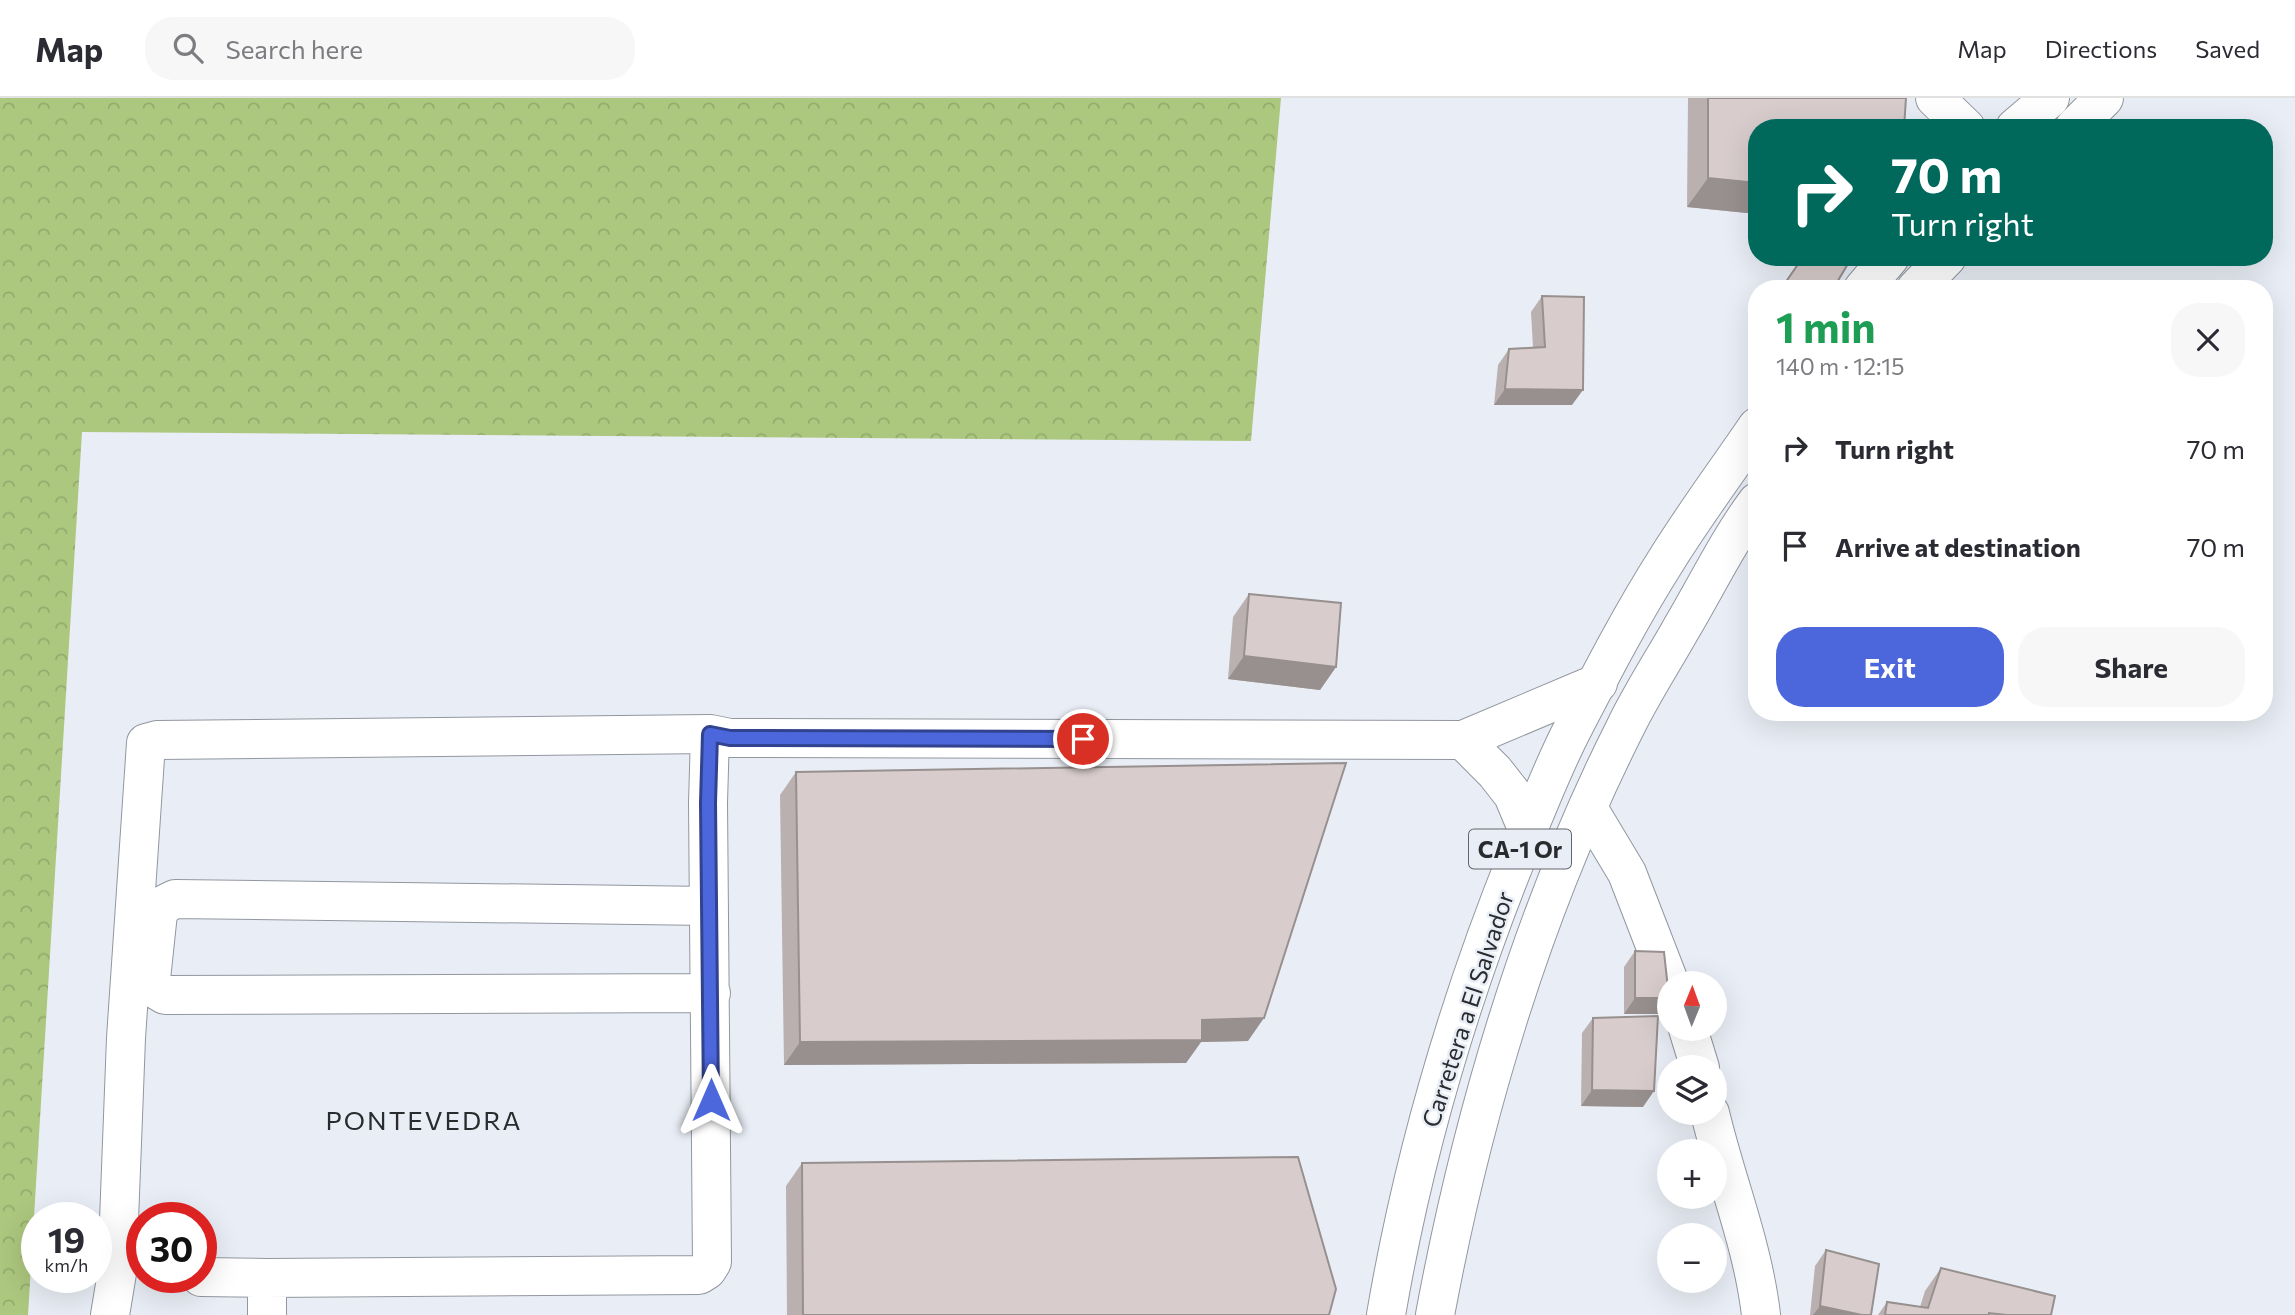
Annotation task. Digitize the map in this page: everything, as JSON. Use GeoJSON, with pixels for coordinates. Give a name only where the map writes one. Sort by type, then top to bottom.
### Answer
{"type":"FeatureCollection","features":[{"type":"Feature","properties":{"kind":"main road"},"geometry":{"type":"LineString","coordinates":[[1935,98],[1957,119]]}},
{"type":"Feature","properties":{"kind":"main road"},"geometry":{"type":"LineString","coordinates":[[2026,119],[2050,98]]}},
{"type":"Feature","properties":{"kind":"main road"},"geometry":{"type":"LineString","coordinates":[[2083,119],[2104,98]]}},
{"type":"Feature","properties":{"kind":"main road"},"geometry":{"type":"LineString","coordinates":[[1871,280],[1882,266]]}},
{"type":"Feature","properties":{"kind":"main road"},"geometry":{"type":"LineString","coordinates":[[1925,280],[1938,266]]}},
{"type":"Feature","properties":{"kind":"main road","name":"Carretera a El Salvador"},"geometry":{"type":"LineString","coordinates":[[1386,1315],[1416,1175],[1438,1089],[1492,921],[1528,831],[1571,733],[1667,559],[1748,440]]}},
{"type":"Feature","properties":{"kind":"main road","name":"Carretera a El Salvador"},"geometry":{"type":"LineString","coordinates":[[1435,1315],[1465,1172],[1505,1023],[1530,946],[1588,808],[1627,724],[1748,517]]}},
{"type":"Feature","properties":{"kind":"main road"},"geometry":{"type":"LineString","coordinates":[[110,1315],[117,1273],[127,1025],[146,743],[157,740],[710,734],[743,738],[1463,740],[1598,683]]}},
{"type":"Feature","properties":{"kind":"main road"},"geometry":{"type":"LineString","coordinates":[[217,1282],[267,1297],[699,1275],[707,1270],[712,1262],[710,734]]}},
{"type":"Feature","properties":{"kind":"main road"},"geometry":{"type":"LineString","coordinates":[[1463,740],[1495,772],[1513,795],[1528,831]]}},
{"type":"Feature","properties":{"kind":"main road"},"geometry":{"type":"LineString","coordinates":[[1588,808],[1627,873],[1665,971]]}},
{"type":"Feature","properties":{"kind":"main road"},"geometry":{"type":"LineString","coordinates":[[709,906],[175,899],[165,904],[158,913],[151,979],[155,989],[165,995],[711,993]]}},
{"type":"Feature","properties":{"kind":"main road"},"geometry":{"type":"LineString","coordinates":[[1713,1125],[1745,1231],[1758,1284],[1761,1315]]}},
{"type":"Feature","properties":{"kind":"green space"},"geometry":{"type":"Polygon","coordinates":[[[0,98],[1281,98],[1251,441],[82,432],[35,1202],[21,1202],[21,1293],[29,1293],[28,1315],[0,1315],[0,98]]]}},
{"type":"Feature","properties":{"kind":"building"},"geometry":{"type":"Polygon","coordinates":[[[1708,98],[1906,98],[1905,119],[1748,119],[1748,182],[1708,178],[1708,98]]]}},
{"type":"Feature","properties":{"kind":"building"},"geometry":{"type":"Polygon","coordinates":[[[1797,266],[1847,266],[1838,280],[1787,280],[1797,266]]]}},
{"type":"Feature","properties":{"kind":"building"},"geometry":{"type":"Polygon","coordinates":[[[1542,296],[1584,297],[1583,390],[1505,389],[1509,349],[1545,347],[1542,296]]]}},
{"type":"Feature","properties":{"kind":"building"},"geometry":{"type":"Polygon","coordinates":[[[1249,594],[1341,603],[1336,667],[1244,656],[1249,594]]]}},
{"type":"Feature","properties":{"kind":"building"},"geometry":{"type":"Polygon","coordinates":[[[1346,763],[1264,1018],[1202,1020],[1202,1040],[800,1042],[796,772],[1346,763]]]}},
{"type":"Feature","properties":{"kind":"building"},"geometry":{"type":"Polygon","coordinates":[[[1635,951],[1664,952],[1666,971],[1657,971],[1657,998],[1635,998],[1635,951]]]}},
{"type":"Feature","properties":{"kind":"building"},"geometry":{"type":"Polygon","coordinates":[[[1657,1016],[1654,1091],[1592,1090],[1593,1018],[1657,1016]]]}},
{"type":"Feature","properties":{"kind":"building"},"geometry":{"type":"Polygon","coordinates":[[[1298,1157],[1336,1289],[1329,1315],[803,1315],[802,1163],[1298,1157]]]}},
{"type":"Feature","properties":{"kind":"building"},"geometry":{"type":"Polygon","coordinates":[[[1826,1250],[1879,1264],[1871,1315],[1820,1306],[1826,1250]]]}},
{"type":"Feature","properties":{"kind":"building"},"geometry":{"type":"Polygon","coordinates":[[[1941,1268],[2055,1296],[2051,1315],[1885,1315],[1887,1302],[1928,1308],[1941,1268]]]}},
{"type":"Feature","properties":{"kind":"district","name":"PONTEVEDRA"},"geometry":{"type":"Point","coordinates":[424,1119]}},
{"type":"Feature","properties":{"kind":"route"},"geometry":{"type":"LineString","coordinates":[[711,1100],[708,803],[710,734],[730,738],[1083,739]]}}]}
